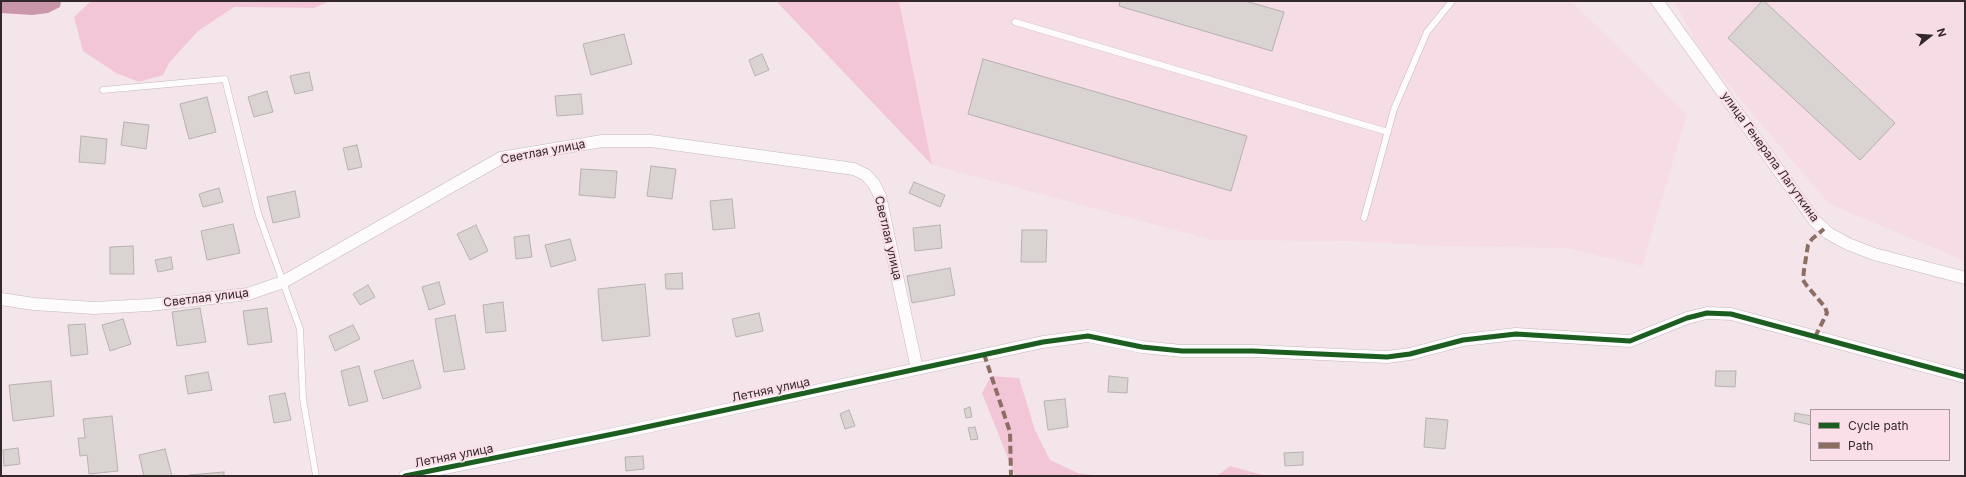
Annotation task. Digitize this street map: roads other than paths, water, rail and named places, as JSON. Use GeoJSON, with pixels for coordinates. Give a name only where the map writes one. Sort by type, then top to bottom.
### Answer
{"type":"FeatureCollection","features":[{"type":"Feature","properties":{"kind":"street","name":"улица Генерала Лагуткина"},"geometry":{"type":"LineString","coordinates":[[1657,1],[1815,221],[1828,233],[1848,244],[1874,254],[1965,278]]}},
{"type":"Feature","properties":{"kind":"street","name":"Светлая улица"},"geometry":{"type":"LineString","coordinates":[[1,299],[34,304],[94,308],[149,305],[248,294],[282,282],[501,158],[602,141],[651,141],[854,169],[866,175],[874,184],[880,196],[917,369]]}},
{"type":"Feature","properties":{"kind":"street","name":"Летняя улица"},"geometry":{"type":"LineString","coordinates":[[405,476],[623,432],[1043,342],[1088,336],[1142,347],[1182,351],[1253,351],[1387,357],[1410,354],[1463,340],[1516,334],[1630,341],[1686,318],[1707,313],[1731,314],[1965,377]]}},
{"type":"Feature","properties":{"kind":"lane"},"geometry":{"type":"LineString","coordinates":[[1364,218],[1394,109],[1427,32],[1452,1]]}},
{"type":"Feature","properties":{"kind":"lane"},"geometry":{"type":"LineString","coordinates":[[1015,22],[1388,132]]}},
{"type":"Feature","properties":{"kind":"lane"},"geometry":{"type":"LineString","coordinates":[[103,90],[225,79],[258,213],[300,329],[303,399],[316,476]]}}]}
